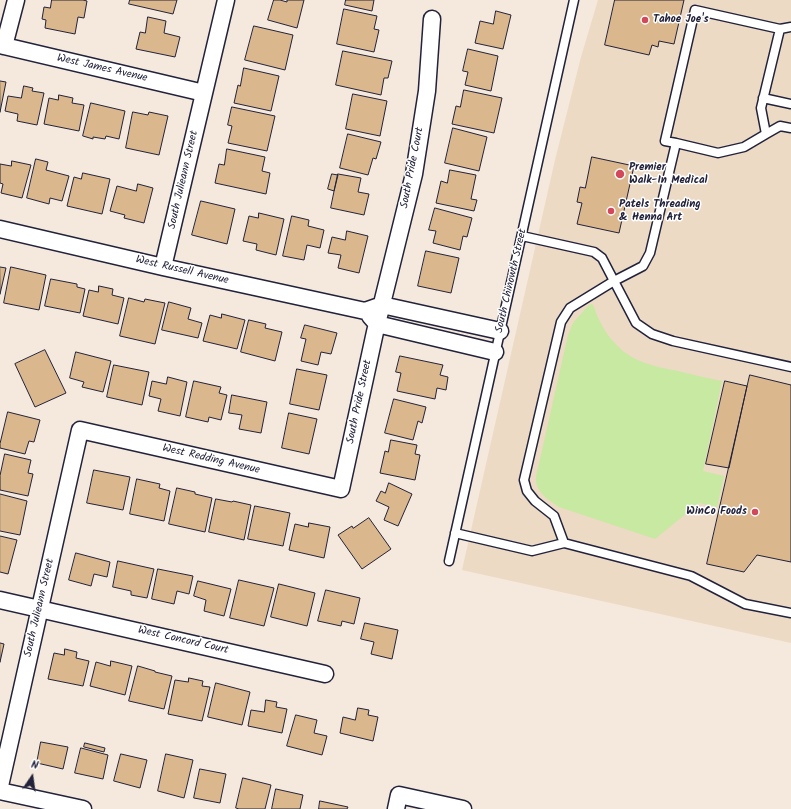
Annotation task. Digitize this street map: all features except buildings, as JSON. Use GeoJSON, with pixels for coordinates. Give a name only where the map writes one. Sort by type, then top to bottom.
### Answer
{"type":"FeatureCollection","features":[{"type":"Feature","properties":{"kind":"street"},"geometry":{"type":"LineString","coordinates":[[2,46],[16,0]]}},
{"type":"Feature","properties":{"kind":"street","name":"South Julieann Street"},"geometry":{"type":"LineString","coordinates":[[163,267],[226,0]]}},
{"type":"Feature","properties":{"kind":"street","name":"South Pride Court"},"geometry":{"type":"LineString","coordinates":[[376,313],[414,174],[427,91],[432,19]]}},
{"type":"Feature","properties":{"kind":"street","name":"West James Avenue"},"geometry":{"type":"LineString","coordinates":[[2,46],[204,93]]}},
{"type":"Feature","properties":{"kind":"street","name":"West Russell Avenue"},"geometry":{"type":"LineString","coordinates":[[0,229],[163,267],[376,313],[500,331]]}},
{"type":"Feature","properties":{"kind":"street","name":"West Russell Avenue"},"geometry":{"type":"LineString","coordinates":[[376,313],[495,352]]}},
{"type":"Feature","properties":{"kind":"street","name":"South Pride Street"},"geometry":{"type":"LineString","coordinates":[[341,489],[376,313]]}},
{"type":"Feature","properties":{"kind":"street","name":"South Julieann Street"},"geometry":{"type":"LineString","coordinates":[[0,786],[80,430]]}},
{"type":"Feature","properties":{"kind":"street","name":"West Redding Avenue"},"geometry":{"type":"LineString","coordinates":[[80,430],[341,489]]}},
{"type":"Feature","properties":{"kind":"street","name":"West Concord Court"},"geometry":{"type":"LineString","coordinates":[[0,600],[325,674]]}},
{"type":"Feature","properties":{"kind":"street"},"geometry":{"type":"LineString","coordinates":[[0,791],[83,809]]}},
{"type":"Feature","properties":{"kind":"street"},"geometry":{"type":"LineString","coordinates":[[398,802],[463,809]]}},
{"type":"Feature","properties":{"kind":"lane","name":"South Chinowth Street"},"geometry":{"type":"LineString","coordinates":[[449,561],[574,0]]}},
{"type":"Feature","properties":{"kind":"lane"},"geometry":{"type":"LineString","coordinates":[[791,27],[780,29],[696,10],[665,141],[718,153],[744,147],[780,126],[791,128]]}},
{"type":"Feature","properties":{"kind":"lane"},"geometry":{"type":"LineString","coordinates":[[766,134],[762,108],[763,98],[780,29]]}},
{"type":"Feature","properties":{"kind":"lane"},"geometry":{"type":"LineString","coordinates":[[763,98],[791,104]]}},
{"type":"Feature","properties":{"kind":"lane"},"geometry":{"type":"LineString","coordinates":[[564,543],[554,516],[535,501],[527,491],[524,480],[561,322],[570,308],[614,281],[643,266],[650,254],[676,143]]}},
{"type":"Feature","properties":{"kind":"lane"},"geometry":{"type":"LineString","coordinates":[[522,236],[594,252],[602,258],[636,323],[652,334],[673,341],[791,367]]}},
{"type":"Feature","properties":{"kind":"lane"},"geometry":{"type":"LineString","coordinates":[[455,533],[532,551],[564,543],[691,576],[745,604],[791,613]]}},
{"type":"Feature","properties":{"kind":"shaded area"},"geometry":{"type":"Polygon","coordinates":[[[598,0],[791,0],[791,643],[462,570],[555,160],[581,57],[598,0]]]}},
{"type":"Feature","properties":{"kind":"green space"},"geometry":{"type":"Polygon","coordinates":[[[592,304],[608,335],[627,354],[651,365],[722,381],[703,471],[724,476],[717,507],[699,503],[655,539],[559,507],[543,495],[536,483],[536,477],[568,335],[573,323],[589,305],[592,304]]]}},
{"type":"Feature","properties":{"kind":"place","name":"Tahoe Joe's"},"geometry":{"type":"Point","coordinates":[645,20]}},
{"type":"Feature","properties":{"kind":"place","name":"Premier Walk-In Medical"},"geometry":{"type":"Point","coordinates":[620,174]}},
{"type":"Feature","properties":{"kind":"place","name":"Patels Threading & Henna Art"},"geometry":{"type":"Point","coordinates":[611,211]}},
{"type":"Feature","properties":{"kind":"place","name":"WinCo Foods"},"geometry":{"type":"Point","coordinates":[755,512]}}]}
